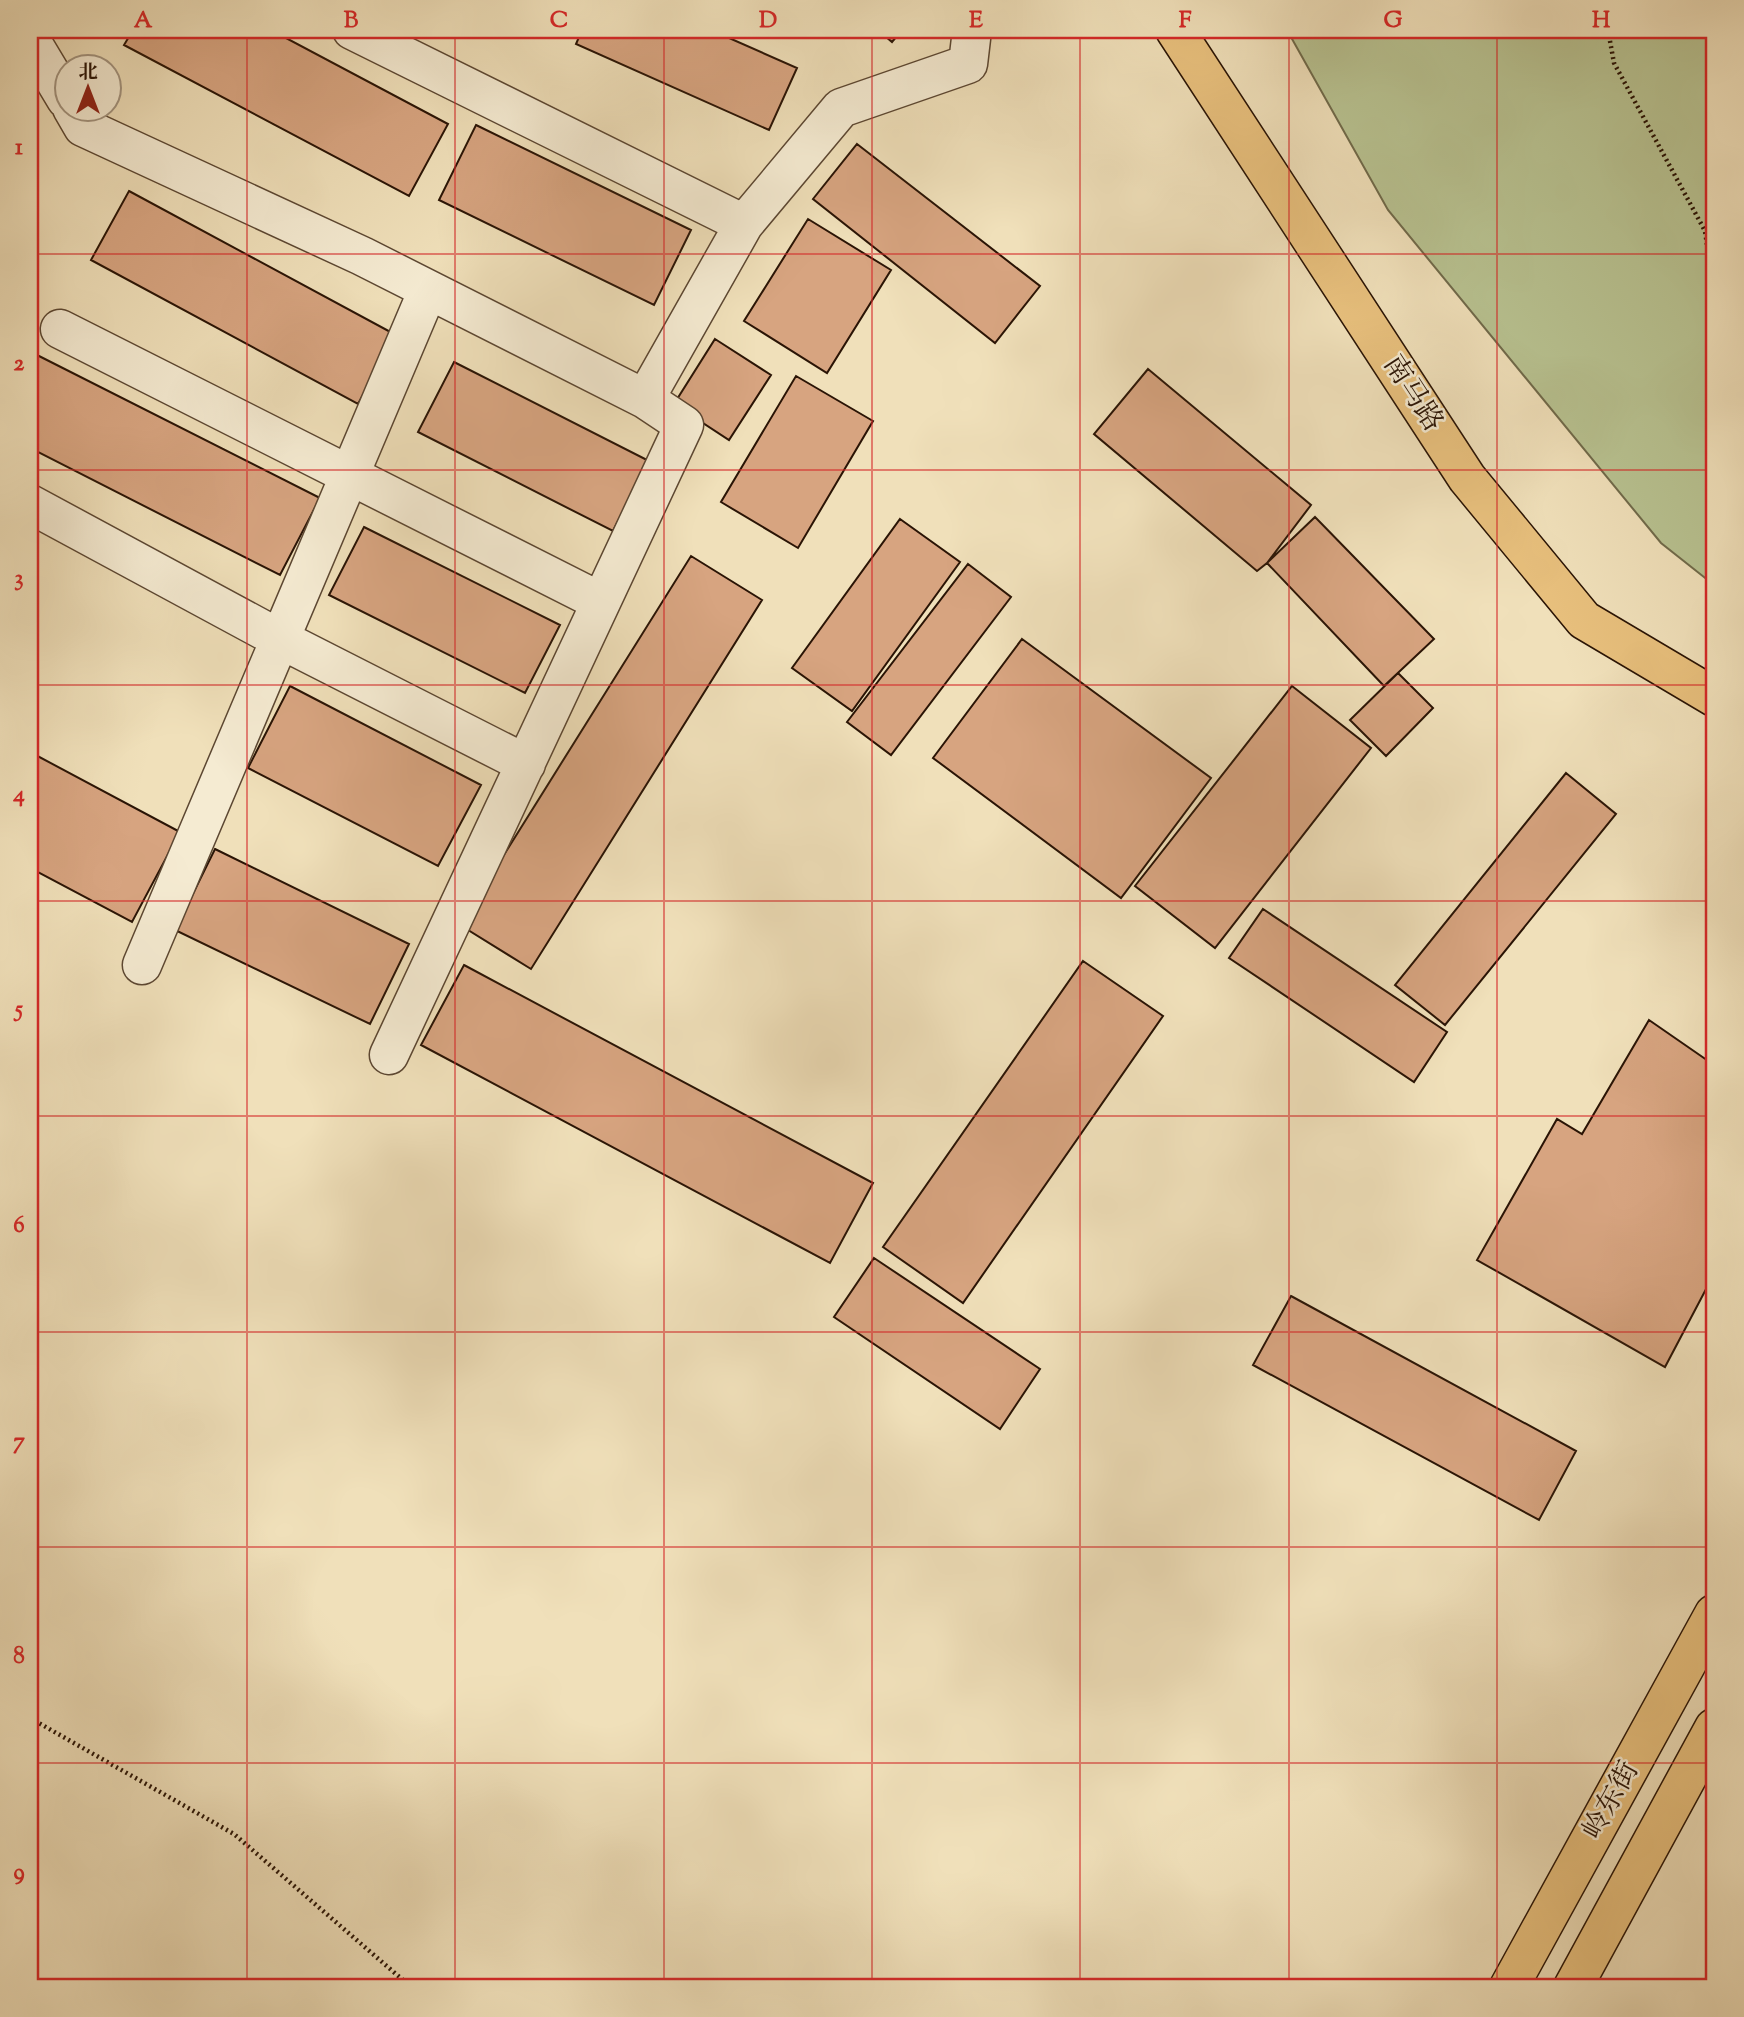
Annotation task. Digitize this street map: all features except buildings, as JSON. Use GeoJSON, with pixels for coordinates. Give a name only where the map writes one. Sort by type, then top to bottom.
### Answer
{"type":"FeatureCollection","features":[{"type":"Feature","properties":{"kind":"main road","name":"南马路"},"geometry":{"type":"LineString","coordinates":[[1175,30],[1467,478],[1584,620],[1714,697]]}},
{"type":"Feature","properties":{"kind":"main road","name":"岭东街"},"geometry":{"type":"LineString","coordinates":[[1509,1987],[1714,1614]]}},
{"type":"Feature","properties":{"kind":"main road","name":"岭东街"},"geometry":{"type":"LineString","coordinates":[[1573,1987],[1714,1728]]}},
{"type":"Feature","properties":{"kind":"street"},"geometry":{"type":"LineString","coordinates":[[352,30],[744,224]]}},
{"type":"Feature","properties":{"kind":"street"},"geometry":{"type":"LineString","coordinates":[[645,400],[744,224],[841,108],[968,64],[972,30]]}},
{"type":"Feature","properties":{"kind":"street"},"geometry":{"type":"LineString","coordinates":[[30,39],[52,76]]}},
{"type":"Feature","properties":{"kind":"street"},"geometry":{"type":"LineString","coordinates":[[80,122],[83,127],[428,290],[645,400],[684,425],[390,1055]]}},
{"type":"Feature","properties":{"kind":"street"},"geometry":{"type":"LineString","coordinates":[[142,965],[428,290]]}},
{"type":"Feature","properties":{"kind":"street"},"geometry":{"type":"LineString","coordinates":[[60,329],[601,602]]}},
{"type":"Feature","properties":{"kind":"street"},"geometry":{"type":"LineString","coordinates":[[30,504],[280,639],[526,764]]}},
{"type":"Feature","properties":{"kind":"path"},"geometry":{"type":"LineString","coordinates":[[1608,30],[1614,63],[1705,231],[1714,293]]}},
{"type":"Feature","properties":{"kind":"path"},"geometry":{"type":"LineString","coordinates":[[30,1718],[234,1834],[411,1987]]}},
{"type":"Feature","properties":{"kind":"green space"},"geometry":{"type":"Polygon","coordinates":[[[1287,30],[1714,30],[1714,585],[1661,543],[1388,210],[1287,30]]]}}]}
